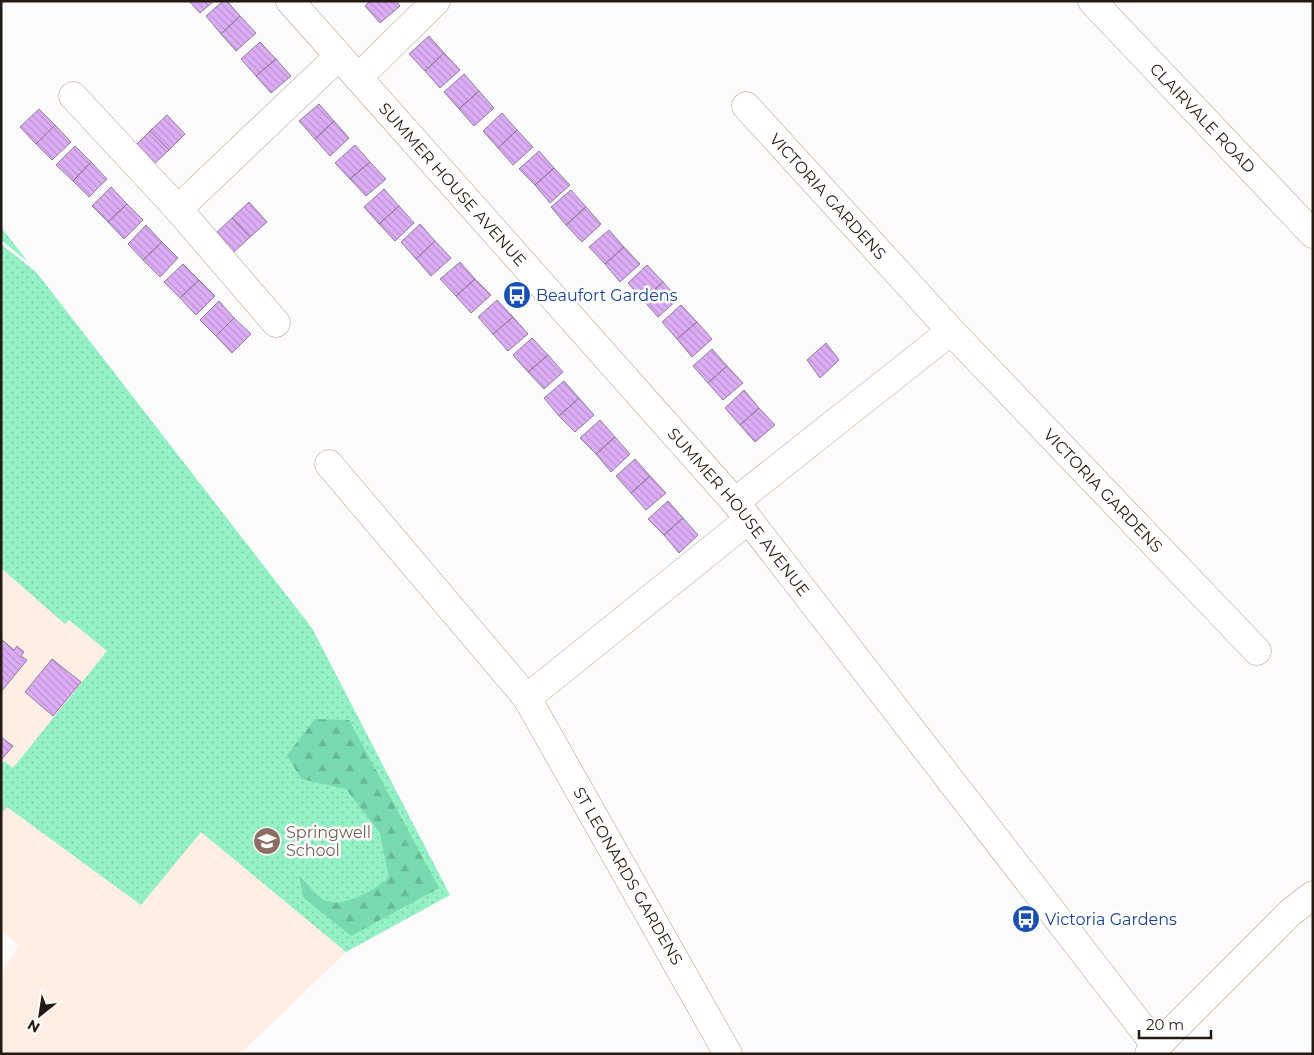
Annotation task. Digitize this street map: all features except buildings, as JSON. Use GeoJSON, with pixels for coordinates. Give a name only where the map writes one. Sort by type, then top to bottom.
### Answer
{"type":"FeatureCollection","features":[{"type":"Feature","properties":{"kind":"street","name":"SUMMER HOUSE AVENUE"},"geometry":{"type":"LineString","coordinates":[[290,1],[742,511],[1153,1050]]}},
{"type":"Feature","properties":{"kind":"street"},"geometry":{"type":"LineString","coordinates":[[358,78],[436,1]]}},
{"type":"Feature","properties":{"kind":"street","name":"CLAIRVALE ROAD"},"geometry":{"type":"LineString","coordinates":[[1092,1],[1309,222]]}},
{"type":"Feature","properties":{"kind":"street"},"geometry":{"type":"LineString","coordinates":[[178,209],[339,56]]}},
{"type":"Feature","properties":{"kind":"street"},"geometry":{"type":"LineString","coordinates":[[73,96],[178,209],[276,323]]}},
{"type":"Feature","properties":{"kind":"street","name":"VICTORIA GARDENS"},"geometry":{"type":"LineString","coordinates":[[746,106],[951,330],[1257,651]]}},
{"type":"Feature","properties":{"kind":"street"},"geometry":{"type":"LineString","coordinates":[[527,698],[951,330]]}},
{"type":"Feature","properties":{"kind":"street","name":"ST LEONARDS GARDENS"},"geometry":{"type":"LineString","coordinates":[[328,464],[527,698],[728,1054]]}},
{"type":"Feature","properties":{"kind":"street"},"geometry":{"type":"LineString","coordinates":[[1153,1050],[1290,913],[1313,895]]}},
{"type":"Feature","properties":{"kind":"shaded area"},"geometry":{"type":"Polygon","coordinates":[[[1,244],[37,273],[450,895],[346,952],[240,1054],[1,1054],[1,974],[19,946],[1,929],[1,244]]]}},
{"type":"Feature","properties":{"kind":"green space"},"geometry":{"type":"Polygon","coordinates":[[[1,227],[28,262],[1,240],[1,227]]]}},
{"type":"Feature","properties":{"kind":"green space"},"geometry":{"type":"Polygon","coordinates":[[[1,244],[37,273],[312,628],[450,895],[346,952],[201,832],[141,905],[7,807],[1,814],[1,765],[4,761],[13,768],[107,651],[69,620],[65,624],[1,568],[1,244]]]}},
{"type":"Feature","properties":{"kind":"green space"},"geometry":{"type":"Polygon","coordinates":[[[315,719],[349,720],[439,888],[351,936],[303,897],[299,875],[312,890],[329,902],[347,901],[357,897],[389,878],[380,833],[346,789],[301,779],[287,755],[315,719]]]}},
{"type":"Feature","properties":{"kind":"place","name":"Beaufort Gardens"},"geometry":{"type":"Point","coordinates":[517,295]}},
{"type":"Feature","properties":{"kind":"place","name":"Springwell School"},"geometry":{"type":"Point","coordinates":[267,841]}},
{"type":"Feature","properties":{"kind":"place","name":"Victoria Gardens"},"geometry":{"type":"Point","coordinates":[1026,919]}}]}
